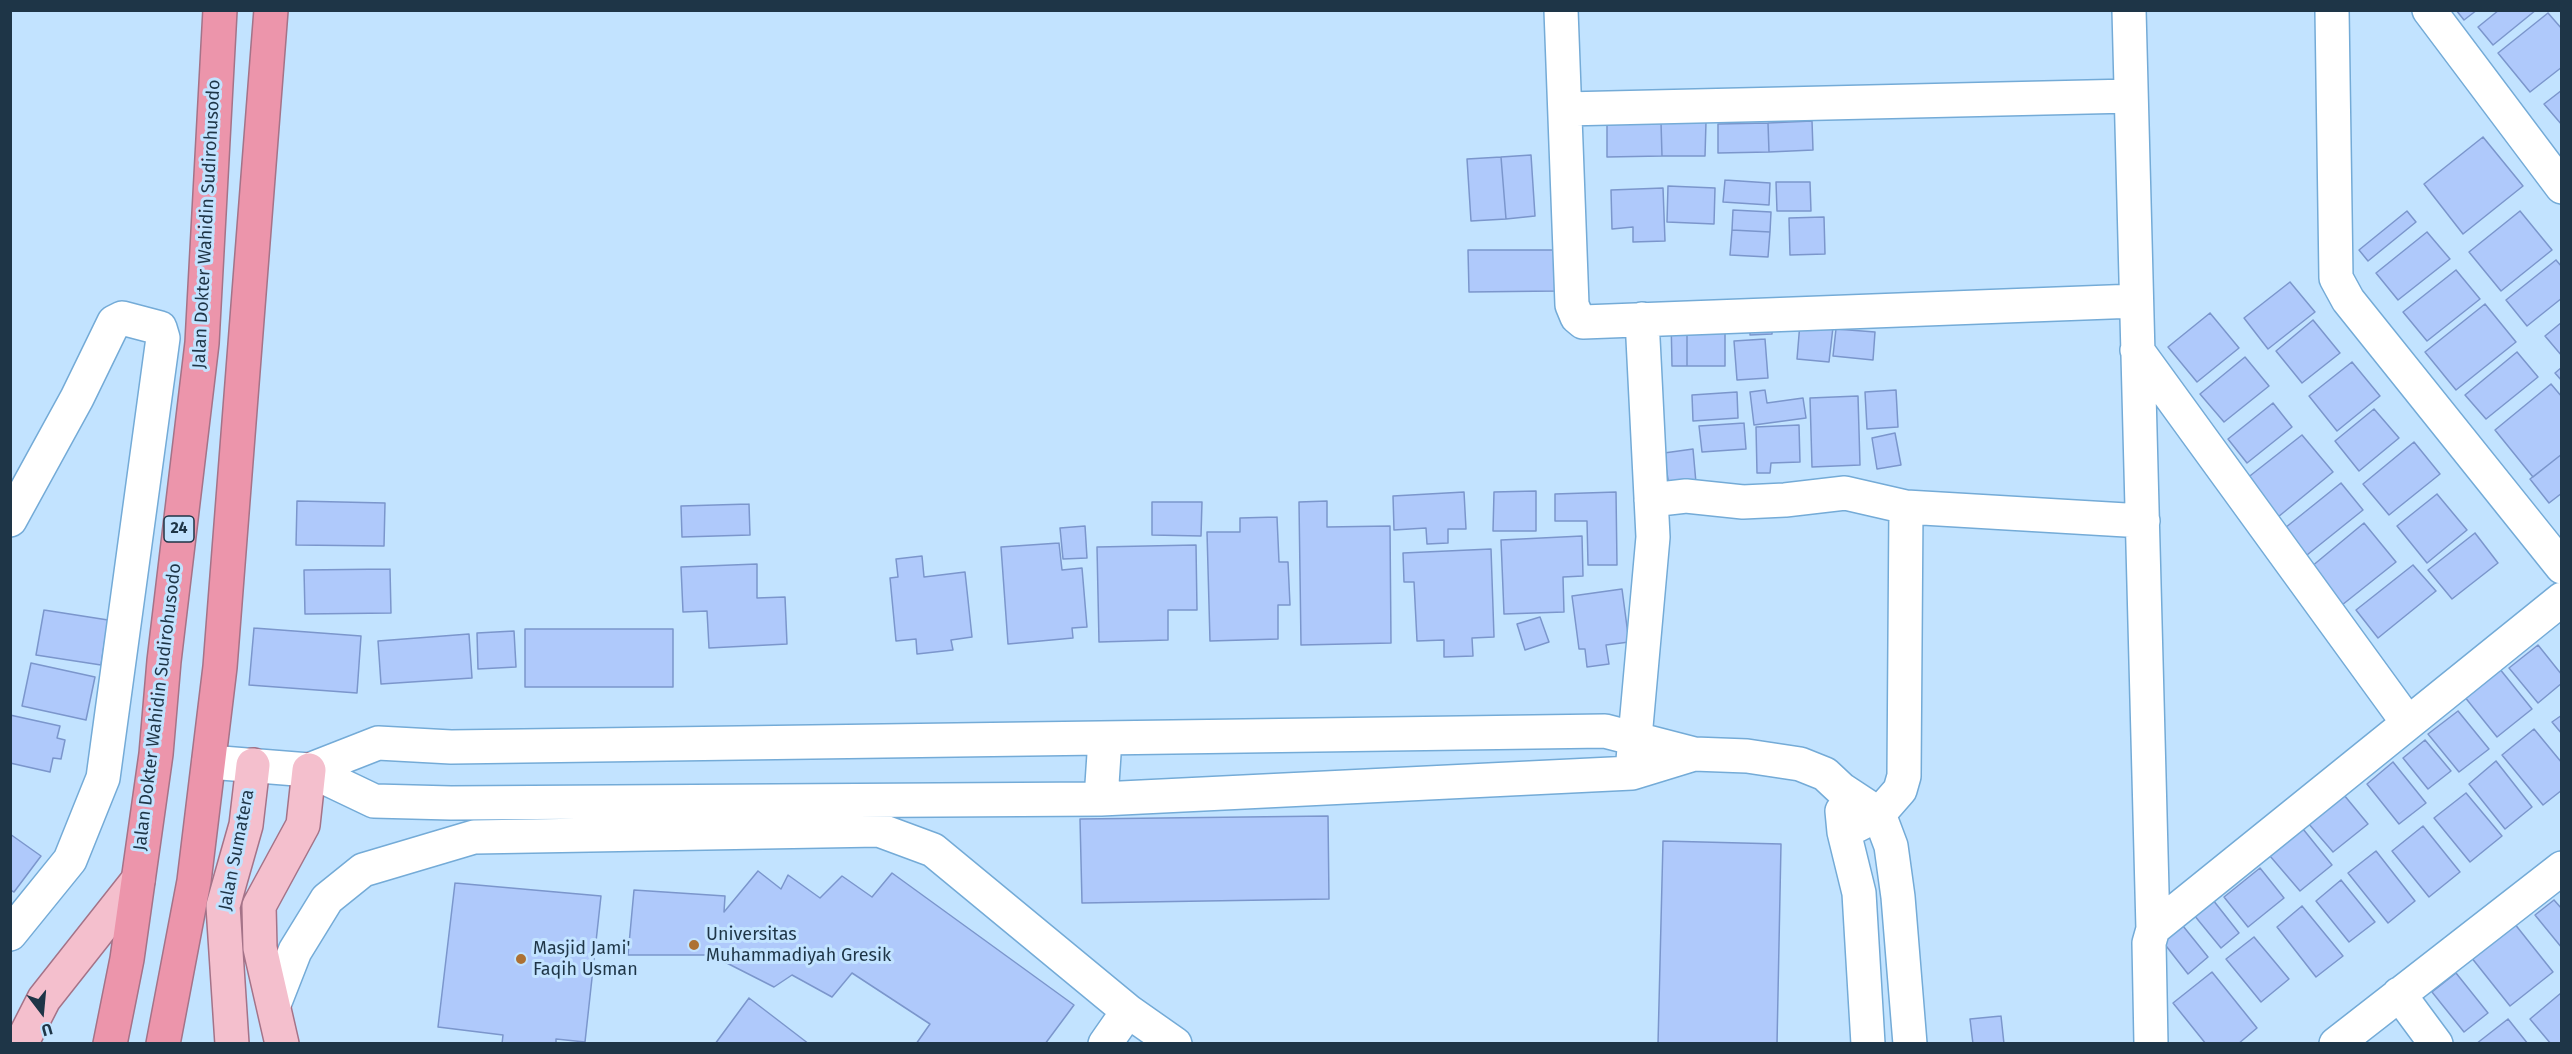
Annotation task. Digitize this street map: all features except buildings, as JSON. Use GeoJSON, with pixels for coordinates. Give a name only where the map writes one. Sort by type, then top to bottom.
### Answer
{"type":"FeatureCollection","features":[{"type":"Feature","properties":{"kind":"highway","name":"Jalan Dokter Wahidin Sudirohusodo"},"geometry":{"type":"LineString","coordinates":[[110,1044],[127,959],[156,754],[164,661],[202,343],[220,10]]}},
{"type":"Feature","properties":{"kind":"highway"},"geometry":{"type":"LineString","coordinates":[[163,1044],[194,881],[221,655],[271,10]]}},
{"type":"Feature","properties":{"kind":"main road","name":"Jalan Sumatera"},"geometry":{"type":"LineString","coordinates":[[232,1044],[223,906],[246,825],[253,765]]}},
{"type":"Feature","properties":{"kind":"main road","name":"Jalan Sumatera"},"geometry":{"type":"LineString","coordinates":[[282,1044],[260,948],[259,906],[303,825],[309,770]]}},
{"type":"Feature","properties":{"kind":"main road"},"geometry":{"type":"LineString","coordinates":[[21,1044],[44,999],[138,880]]}},
{"type":"Feature","properties":{"kind":"street"},"geometry":{"type":"LineString","coordinates":[[1561,10],[1573,310],[1583,322],[2136,300]]}},
{"type":"Feature","properties":{"kind":"street"},"geometry":{"type":"LineString","coordinates":[[2129,10],[2153,929],[2149,954],[2151,1044]]}},
{"type":"Feature","properties":{"kind":"street"},"geometry":{"type":"LineString","coordinates":[[2332,10],[2336,278],[2348,300],[2562,567]]}},
{"type":"Feature","properties":{"kind":"street"},"geometry":{"type":"LineString","coordinates":[[2429,10],[2562,187]]}},
{"type":"Feature","properties":{"kind":"street"},"geometry":{"type":"LineString","coordinates":[[1565,109],[2131,96]]}},
{"type":"Feature","properties":{"kind":"street"},"geometry":{"type":"LineString","coordinates":[[10,520],[114,322],[122,318],[160,328],[163,335],[103,778],[70,860],[10,934]]}},
{"type":"Feature","properties":{"kind":"street"},"geometry":{"type":"LineString","coordinates":[[1632,773],[1653,537],[1641,319]]}},
{"type":"Feature","properties":{"kind":"street"},"geometry":{"type":"LineString","coordinates":[[163,335],[202,343]]}},
{"type":"Feature","properties":{"kind":"street"},"geometry":{"type":"LineString","coordinates":[[2138,350],[2408,723]]}},
{"type":"Feature","properties":{"kind":"street"},"geometry":{"type":"LineString","coordinates":[[1651,500],[1686,496],[1743,502],[1845,494],[1906,507],[2143,522]]}},
{"type":"Feature","properties":{"kind":"street"},"geometry":{"type":"LineString","coordinates":[[1844,832],[1880,814],[1900,790],[1904,776],[1906,507]]}},
{"type":"Feature","properties":{"kind":"street"},"geometry":{"type":"LineString","coordinates":[[2153,929],[2562,598]]}},
{"type":"Feature","properties":{"kind":"street"},"geometry":{"type":"LineString","coordinates":[[309,770],[378,743],[451,747],[1105,740],[1605,731],[1694,754],[1747,756],[1800,765],[1825,774],[1841,789],[1880,814],[1891,846],[1898,897],[1910,1044]]}},
{"type":"Feature","properties":{"kind":"street"},"geometry":{"type":"LineString","coordinates":[[1101,799],[1105,740]]}},
{"type":"Feature","properties":{"kind":"street"},"geometry":{"type":"LineString","coordinates":[[209,762],[309,770],[374,801],[1101,799],[1632,773],[1694,754]]}},
{"type":"Feature","properties":{"kind":"street"},"geometry":{"type":"LineString","coordinates":[[1841,789],[1844,832],[1858,892],[1868,1044]]}},
{"type":"Feature","properties":{"kind":"street"},"geometry":{"type":"LineString","coordinates":[[274,1002],[295,951],[327,899],[363,870],[474,837],[879,830],[933,850],[1128,1011],[1174,1044]]}},
{"type":"Feature","properties":{"kind":"street"},"geometry":{"type":"LineString","coordinates":[[2336,1044],[2562,868]]}},
{"type":"Feature","properties":{"kind":"street"},"geometry":{"type":"LineString","coordinates":[[2399,994],[2436,1044]]}},
{"type":"Feature","properties":{"kind":"street"},"geometry":{"type":"LineString","coordinates":[[1105,1044],[1128,1011]]}},
{"type":"Feature","properties":{"kind":"place","name":"Universitas Muhammadiyah Gresik"},"geometry":{"type":"Point","coordinates":[694,945]}},
{"type":"Feature","properties":{"kind":"place","name":"Masjid Jami' Faqih Usman"},"geometry":{"type":"Point","coordinates":[521,959]}}]}
